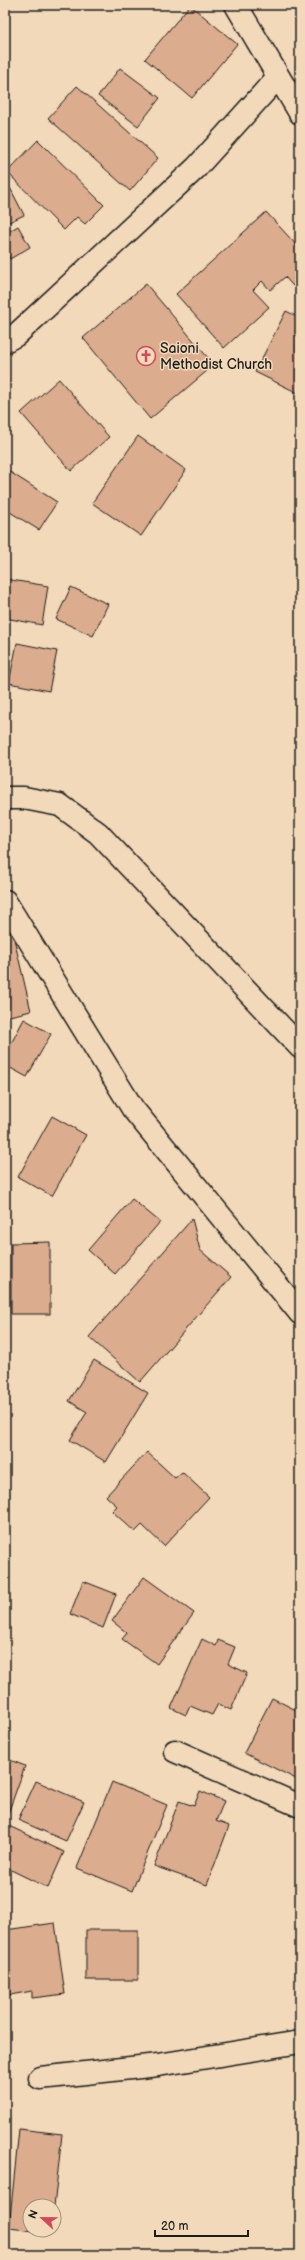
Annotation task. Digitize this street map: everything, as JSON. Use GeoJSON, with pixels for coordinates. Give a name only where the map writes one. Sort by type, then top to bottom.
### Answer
{"type":"FeatureCollection","features":[{"type":"Feature","properties":{"kind":"street"},"geometry":{"type":"LineString","coordinates":[[236,5],[300,113]]}},
{"type":"Feature","properties":{"kind":"street"},"geometry":{"type":"LineString","coordinates":[[5,341],[16,335],[196,168],[278,77]]}},
{"type":"Feature","properties":{"kind":"street"},"geometry":{"type":"LineString","coordinates":[[5,798],[24,798],[60,805],[98,833],[300,1047]]}},
{"type":"Feature","properties":{"kind":"street"},"geometry":{"type":"LineString","coordinates":[[5,901],[133,1108],[300,1313]]}},
{"type":"Feature","properties":{"kind":"street"},"geometry":{"type":"LineString","coordinates":[[175,1751],[300,1806]]}},
{"type":"Feature","properties":{"kind":"street"},"geometry":{"type":"LineString","coordinates":[[40,2078],[158,2065],[300,2042]]}},
{"type":"Feature","properties":{"kind":"building"},"geometry":{"type":"Polygon","coordinates":[[[190,5],[237,44],[192,98],[145,59],[190,5]]]}},
{"type":"Feature","properties":{"kind":"building"},"geometry":{"type":"Polygon","coordinates":[[[120,68],[160,98],[138,126],[98,96],[120,68]]]}},
{"type":"Feature","properties":{"kind":"building"},"geometry":{"type":"Polygon","coordinates":[[[77,86],[158,158],[130,191],[48,118],[77,86]]]}},
{"type":"Feature","properties":{"kind":"building"},"geometry":{"type":"Polygon","coordinates":[[[38,140],[104,205],[85,224],[77,217],[64,230],[7,172],[38,140]]]}},
{"type":"Feature","properties":{"kind":"building"},"geometry":{"type":"Polygon","coordinates":[[[5,178],[24,215],[5,224],[5,178]]]}},
{"type":"Feature","properties":{"kind":"building"},"geometry":{"type":"Polygon","coordinates":[[[266,212],[300,249],[300,280],[293,286],[285,277],[270,290],[262,281],[253,290],[269,307],[224,348],[176,294],[266,212]]]}},
{"type":"Feature","properties":{"kind":"building"},"geometry":{"type":"Polygon","coordinates":[[[18,226],[30,247],[10,259],[5,250],[5,234],[18,226]]]}},
{"type":"Feature","properties":{"kind":"building"},"geometry":{"type":"Polygon","coordinates":[[[146,284],[214,365],[150,419],[83,338],[146,284]]]}},
{"type":"Feature","properties":{"kind":"building"},"geometry":{"type":"Polygon","coordinates":[[[286,311],[300,318],[300,394],[255,372],[286,311]]]}},
{"type":"Feature","properties":{"kind":"building"},"geometry":{"type":"Polygon","coordinates":[[[59,379],[109,437],[71,471],[21,413],[59,379]]]}},
{"type":"Feature","properties":{"kind":"building"},"geometry":{"type":"Polygon","coordinates":[[[138,436],[186,470],[141,536],[92,503],[138,436]]]}},
{"type":"Feature","properties":{"kind":"building"},"geometry":{"type":"Polygon","coordinates":[[[5,469],[57,502],[39,530],[5,509],[5,469]]]}},
{"type":"Feature","properties":{"kind":"building"},"geometry":{"type":"Polygon","coordinates":[[[5,579],[48,586],[42,625],[5,618],[5,579]]]}},
{"type":"Feature","properties":{"kind":"building"},"geometry":{"type":"Polygon","coordinates":[[[71,587],[108,604],[93,636],[56,619],[71,587]]]}},
{"type":"Feature","properties":{"kind":"building"},"geometry":{"type":"Polygon","coordinates":[[[17,643],[57,651],[49,691],[9,683],[17,643]]]}},
{"type":"Feature","properties":{"kind":"building"},"geometry":{"type":"Polygon","coordinates":[[[11,926],[31,1011],[5,1017],[5,927],[11,926]]]}},
{"type":"Feature","properties":{"kind":"building"},"geometry":{"type":"Polygon","coordinates":[[[24,1019],[51,1034],[27,1077],[5,1065],[5,1055],[24,1019]]]}},
{"type":"Feature","properties":{"kind":"building"},"geometry":{"type":"Polygon","coordinates":[[[52,1116],[86,1135],[52,1196],[18,1177],[52,1116]]]}},
{"type":"Feature","properties":{"kind":"building"},"geometry":{"type":"Polygon","coordinates":[[[132,1199],[160,1222],[115,1274],[88,1250],[132,1199]]]}},
{"type":"Feature","properties":{"kind":"building"},"geometry":{"type":"Polygon","coordinates":[[[192,1219],[200,1250],[231,1277],[140,1382],[89,1337],[192,1219]]]}},
{"type":"Feature","properties":{"kind":"building"},"geometry":{"type":"Polygon","coordinates":[[[50,1242],[50,1314],[11,1314],[11,1243],[50,1242]]]}},
{"type":"Feature","properties":{"kind":"building"},"geometry":{"type":"Polygon","coordinates":[[[94,1360],[148,1393],[106,1462],[70,1440],[87,1412],[69,1401],[94,1360]]]}},
{"type":"Feature","properties":{"kind":"building"},"geometry":{"type":"Polygon","coordinates":[[[147,1452],[175,1478],[182,1472],[209,1497],[164,1546],[142,1525],[135,1532],[112,1511],[117,1506],[106,1496],[147,1452]]]}},
{"type":"Feature","properties":{"kind":"building"},"geometry":{"type":"Polygon","coordinates":[[[144,1577],[194,1613],[157,1664],[122,1639],[127,1633],[112,1621],[144,1577]]]}},
{"type":"Feature","properties":{"kind":"building"},"geometry":{"type":"Polygon","coordinates":[[[83,1581],[116,1594],[103,1628],[70,1614],[83,1581]]]}},
{"type":"Feature","properties":{"kind":"building"},"geometry":{"type":"Polygon","coordinates":[[[202,1639],[216,1646],[218,1640],[235,1647],[228,1664],[247,1673],[231,1710],[218,1704],[212,1715],[190,1706],[186,1715],[171,1708],[202,1639]]]}},
{"type":"Feature","properties":{"kind":"building"},"geometry":{"type":"Polygon","coordinates":[[[272,1698],[300,1712],[300,1781],[244,1753],[272,1698]]]}},
{"type":"Feature","properties":{"kind":"building"},"geometry":{"type":"Polygon","coordinates":[[[5,1758],[25,1766],[6,1819],[5,1818],[5,1758]]]}},
{"type":"Feature","properties":{"kind":"building"},"geometry":{"type":"Polygon","coordinates":[[[36,1781],[84,1802],[66,1841],[18,1820],[36,1781]]]}},
{"type":"Feature","properties":{"kind":"building"},"geometry":{"type":"Polygon","coordinates":[[[112,1782],[167,1805],[132,1891],[77,1868],[112,1782]]]}},
{"type":"Feature","properties":{"kind":"building"},"geometry":{"type":"Polygon","coordinates":[[[200,1791],[224,1801],[216,1821],[229,1826],[207,1885],[154,1866],[179,1801],[194,1806],[200,1791]]]}},
{"type":"Feature","properties":{"kind":"building"},"geometry":{"type":"Polygon","coordinates":[[[9,1826],[64,1852],[48,1888],[5,1867],[5,1834],[9,1826]]]}},
{"type":"Feature","properties":{"kind":"building"},"geometry":{"type":"Polygon","coordinates":[[[55,1923],[65,1994],[32,1998],[32,1991],[10,1995],[5,1958],[5,1930],[55,1923]]]}},
{"type":"Feature","properties":{"kind":"building"},"geometry":{"type":"Polygon","coordinates":[[[86,1930],[138,1930],[138,1980],[86,1980],[86,1930]]]}},
{"type":"Feature","properties":{"kind":"building"},"geometry":{"type":"Polygon","coordinates":[[[19,2129],[62,2134],[55,2198],[22,2198],[22,2230],[9,2228],[19,2129]]]}},
{"type":"Feature","properties":{"kind":"place","name":"Saioni Methodist Church"},"geometry":{"type":"Point","coordinates":[146,356]}}]}
